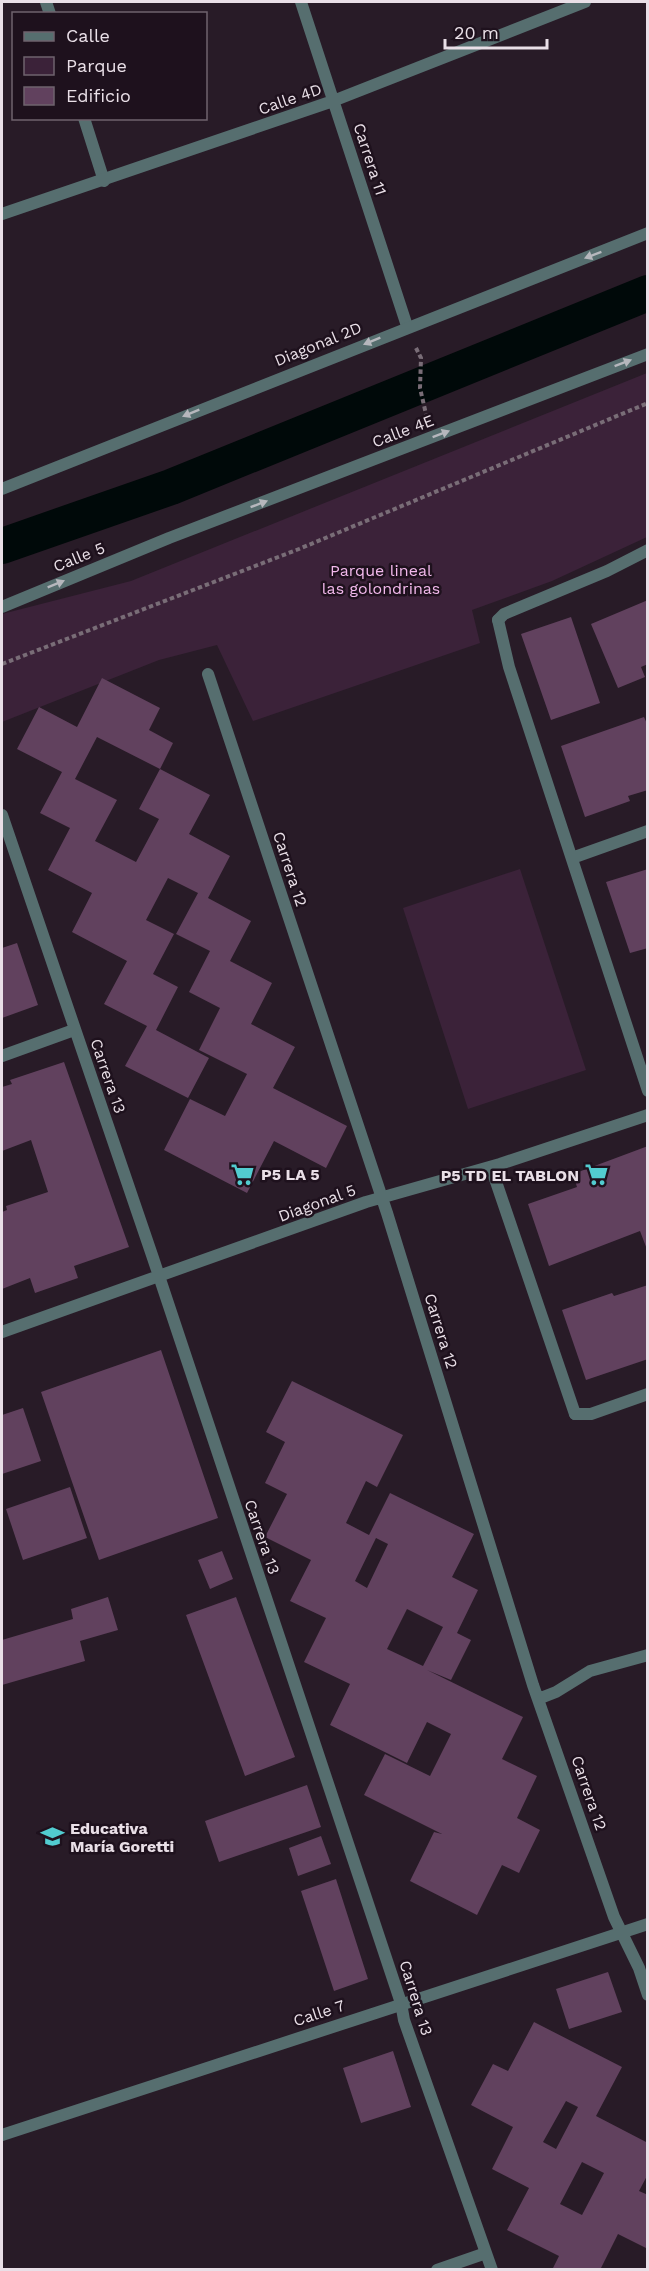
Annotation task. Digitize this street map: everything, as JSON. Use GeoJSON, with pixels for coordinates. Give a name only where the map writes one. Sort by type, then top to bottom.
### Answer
{"type":"FeatureCollection","features":[{"type":"Feature","properties":{"kind":"street","name":"Carrera 11"},"geometry":{"type":"LineString","coordinates":[[301,2],[407,326]]}},
{"type":"Feature","properties":{"kind":"street","name":"Calle 4D"},"geometry":{"type":"LineString","coordinates":[[2,214],[333,101],[585,2]]}},
{"type":"Feature","properties":{"kind":"street"},"geometry":{"type":"LineString","coordinates":[[85,120],[104,181]]}},
{"type":"Feature","properties":{"kind":"street","name":"Diagonal 2D"},"geometry":{"type":"LineString","coordinates":[[2,489],[407,326],[648,234]]}},
{"type":"Feature","properties":{"kind":"street","name":"Calle 4E"},"geometry":{"type":"LineString","coordinates":[[169,538],[648,354]]}},
{"type":"Feature","properties":{"kind":"street","name":"Calle 5"},"geometry":{"type":"LineString","coordinates":[[2,607],[169,538]]}},
{"type":"Feature","properties":{"kind":"street"},"geometry":{"type":"LineString","coordinates":[[648,550],[607,571],[504,614],[498,620],[509,667],[648,1091]]}},
{"type":"Feature","properties":{"kind":"street","name":"Carrera 12"},"geometry":{"type":"LineString","coordinates":[[208,674],[382,1197],[538,1698],[621,1933],[639,1968],[648,1995]]}},
{"type":"Feature","properties":{"kind":"street","name":"Carrera 13"},"geometry":{"type":"LineString","coordinates":[[2,815],[159,1277],[401,2003],[404,2020],[492,2270]]}},
{"type":"Feature","properties":{"kind":"street"},"geometry":{"type":"LineString","coordinates":[[572,858],[648,831]]}},
{"type":"Feature","properties":{"kind":"street"},"geometry":{"type":"LineString","coordinates":[[2,1056],[74,1030]]}},
{"type":"Feature","properties":{"kind":"street","name":"Diagonal 5"},"geometry":{"type":"LineString","coordinates":[[2,1332],[382,1197],[490,1167],[648,1115]]}},
{"type":"Feature","properties":{"kind":"street"},"geometry":{"type":"LineString","coordinates":[[490,1167],[575,1414],[591,1414],[648,1394]]}},
{"type":"Feature","properties":{"kind":"street"},"geometry":{"type":"LineString","coordinates":[[538,1698],[556,1692],[590,1671],[641,1657]]}},
{"type":"Feature","properties":{"kind":"street","name":"Calle 7"},"geometry":{"type":"LineString","coordinates":[[2,2135],[648,1924]]}},
{"type":"Feature","properties":{"kind":"street"},"geometry":{"type":"LineString","coordinates":[[437,2270],[486,2253]]}},
{"type":"Feature","properties":{"kind":"path"},"geometry":{"type":"LineString","coordinates":[[407,326],[420,358],[420,388],[432,438]]}},
{"type":"Feature","properties":{"kind":"path"},"geometry":{"type":"LineString","coordinates":[[2,664],[298,549],[648,403]]}},
{"type":"Feature","properties":{"kind":"green space","name":"Parque lineal las golondrinas"},"geometry":{"type":"Polygon","coordinates":[[[647,373],[647,537],[552,581],[472,610],[480,643],[253,721],[217,645],[159,660],[2,722],[2,614],[131,581],[647,373]]]}},
{"type":"Feature","properties":{"kind":"green space"},"geometry":{"type":"Polygon","coordinates":[[[520,869],[586,1070],[468,1109],[403,908],[520,869]]]}},
{"type":"Feature","properties":{"kind":"building"},"geometry":{"type":"Polygon","coordinates":[[[648,600],[648,664],[641,667],[645,677],[618,688],[591,624],[648,600]]]}},
{"type":"Feature","properties":{"kind":"building"},"geometry":{"type":"Polygon","coordinates":[[[571,617],[600,703],[551,720],[521,634],[571,617]]]}},
{"type":"Feature","properties":{"kind":"building"},"geometry":{"type":"Polygon","coordinates":[[[102,678],[160,708],[149,730],[173,743],[160,769],[210,795],[189,834],[230,856],[208,898],[251,921],[230,961],[272,983],[251,1024],[295,1047],[273,1088],[347,1126],[326,1168],[274,1141],[247,1193],[164,1150],[190,1099],[225,1116],[247,1074],[199,1050],[220,1008],[189,992],[210,951],[176,934],[198,893],[168,878],[146,920],[174,934],[153,974],[178,987],[156,1030],[209,1058],[188,1098],[125,1066],[147,1026],[104,1004],[127,961],[72,932],[92,893],[48,870],[70,828],[40,813],[62,772],[17,749],[39,707],[77,727],[102,678]],[[97,737],[75,779],[117,800],[95,841],[136,862],[159,819],[139,809],[160,769],[97,737]]]}},
{"type":"Feature","properties":{"kind":"building"},"geometry":{"type":"Polygon","coordinates":[[[644,717],[648,726],[648,790],[628,796],[630,801],[585,817],[561,746],[644,717]]]}},
{"type":"Feature","properties":{"kind":"building"},"geometry":{"type":"Polygon","coordinates":[[[648,869],[648,948],[630,953],[606,882],[648,869]]]}},
{"type":"Feature","properties":{"kind":"building"},"geometry":{"type":"Polygon","coordinates":[[[17,943],[38,1005],[2,1018],[2,948],[17,943]]]}},
{"type":"Feature","properties":{"kind":"building"},"geometry":{"type":"Polygon","coordinates":[[[64,1062],[129,1247],[74,1266],[78,1278],[35,1293],[30,1278],[2,1289],[2,1212],[7,1210],[6,1206],[48,1192],[31,1140],[2,1151],[2,1087],[12,1084],[10,1080],[64,1062]]]}},
{"type":"Feature","properties":{"kind":"building"},"geometry":{"type":"Polygon","coordinates":[[[648,1146],[648,1252],[640,1231],[549,1266],[528,1204],[577,1187],[573,1174],[648,1146]]]}},
{"type":"Feature","properties":{"kind":"building"},"geometry":{"type":"Polygon","coordinates":[[[648,1285],[648,1359],[586,1380],[562,1310],[612,1293],[614,1296],[648,1285]]]}},
{"type":"Feature","properties":{"kind":"building"},"geometry":{"type":"Polygon","coordinates":[[[161,1350],[218,1518],[99,1560],[41,1392],[161,1350]]]}},
{"type":"Feature","properties":{"kind":"building"},"geometry":{"type":"Polygon","coordinates":[[[292,1381],[403,1435],[377,1487],[366,1481],[346,1523],[369,1535],[390,1493],[474,1534],[452,1577],[478,1590],[457,1633],[471,1640],[451,1680],[427,1670],[523,1717],[502,1759],[537,1776],[517,1818],[540,1830],[519,1873],[502,1865],[477,1915],[410,1881],[434,1832],[442,1834],[364,1795],[385,1754],[430,1776],[451,1734],[427,1722],[407,1763],[330,1725],[350,1684],[304,1662],[326,1618],[290,1601],[311,1560],[265,1537],[287,1494],[265,1483],[285,1442],[266,1432],[292,1381]],[[376,1538],[355,1581],[367,1588],[388,1544],[376,1538]],[[407,1609],[387,1649],[423,1666],[443,1627],[407,1609]]]}},
{"type":"Feature","properties":{"kind":"building"},"geometry":{"type":"Polygon","coordinates":[[[23,1408],[41,1461],[2,1474],[2,1415],[23,1408]]]}},
{"type":"Feature","properties":{"kind":"building"},"geometry":{"type":"Polygon","coordinates":[[[70,1487],[87,1538],[23,1560],[6,1509],[70,1487]]]}},
{"type":"Feature","properties":{"kind":"building"},"geometry":{"type":"Polygon","coordinates":[[[222,1551],[233,1579],[210,1589],[198,1560],[222,1551]]]}},
{"type":"Feature","properties":{"kind":"building"},"geometry":{"type":"Polygon","coordinates":[[[108,1597],[118,1630],[80,1641],[85,1661],[2,1685],[2,1640],[73,1619],[71,1609],[108,1597]]]}},
{"type":"Feature","properties":{"kind":"building"},"geometry":{"type":"Polygon","coordinates":[[[236,1597],[295,1757],[245,1776],[186,1615],[236,1597]]]}},
{"type":"Feature","properties":{"kind":"building"},"geometry":{"type":"Polygon","coordinates":[[[307,1785],[321,1827],[219,1862],[205,1821],[307,1785]]]}},
{"type":"Feature","properties":{"kind":"building"},"geometry":{"type":"Polygon","coordinates":[[[321,1836],[331,1864],[298,1876],[289,1848],[321,1836]]]}},
{"type":"Feature","properties":{"kind":"building"},"geometry":{"type":"Polygon","coordinates":[[[336,1879],[368,1979],[334,1991],[301,1891],[336,1879]]]}},
{"type":"Feature","properties":{"kind":"building"},"geometry":{"type":"Polygon","coordinates":[[[608,1972],[622,2012],[569,2029],[556,1989],[608,1972]]]}},
{"type":"Feature","properties":{"kind":"building"},"geometry":{"type":"Polygon","coordinates":[[[534,2022],[622,2067],[596,2116],[648,2143],[648,2174],[639,2191],[648,2195],[648,2249],[618,2234],[600,2270],[552,2270],[559,2256],[507,2230],[529,2188],[492,2169],[513,2127],[471,2105],[493,2064],[508,2071],[534,2022]],[[566,2101],[543,2142],[556,2149],[578,2107],[566,2101]],[[582,2162],[560,2204],[582,2215],[604,2173],[582,2162]]]}},
{"type":"Feature","properties":{"kind":"building"},"geometry":{"type":"Polygon","coordinates":[[[393,2051],[411,2107],[361,2123],[343,2068],[393,2051]]]}},
{"type":"Feature","properties":{"kind":"waterway"},"geometry":{"type":"LineString","coordinates":[[2,546],[171,487],[648,293]]}},
{"type":"Feature","properties":{"kind":"place","name":"P5 LA 5"},"geometry":{"type":"Point","coordinates":[243,1174]}},
{"type":"Feature","properties":{"kind":"place","name":"P5 TD EL TABLON"},"geometry":{"type":"Point","coordinates":[597,1175]}},
{"type":"Feature","properties":{"kind":"place","name":"Educativa María Goretti"},"geometry":{"type":"Point","coordinates":[52,1837]}}]}
